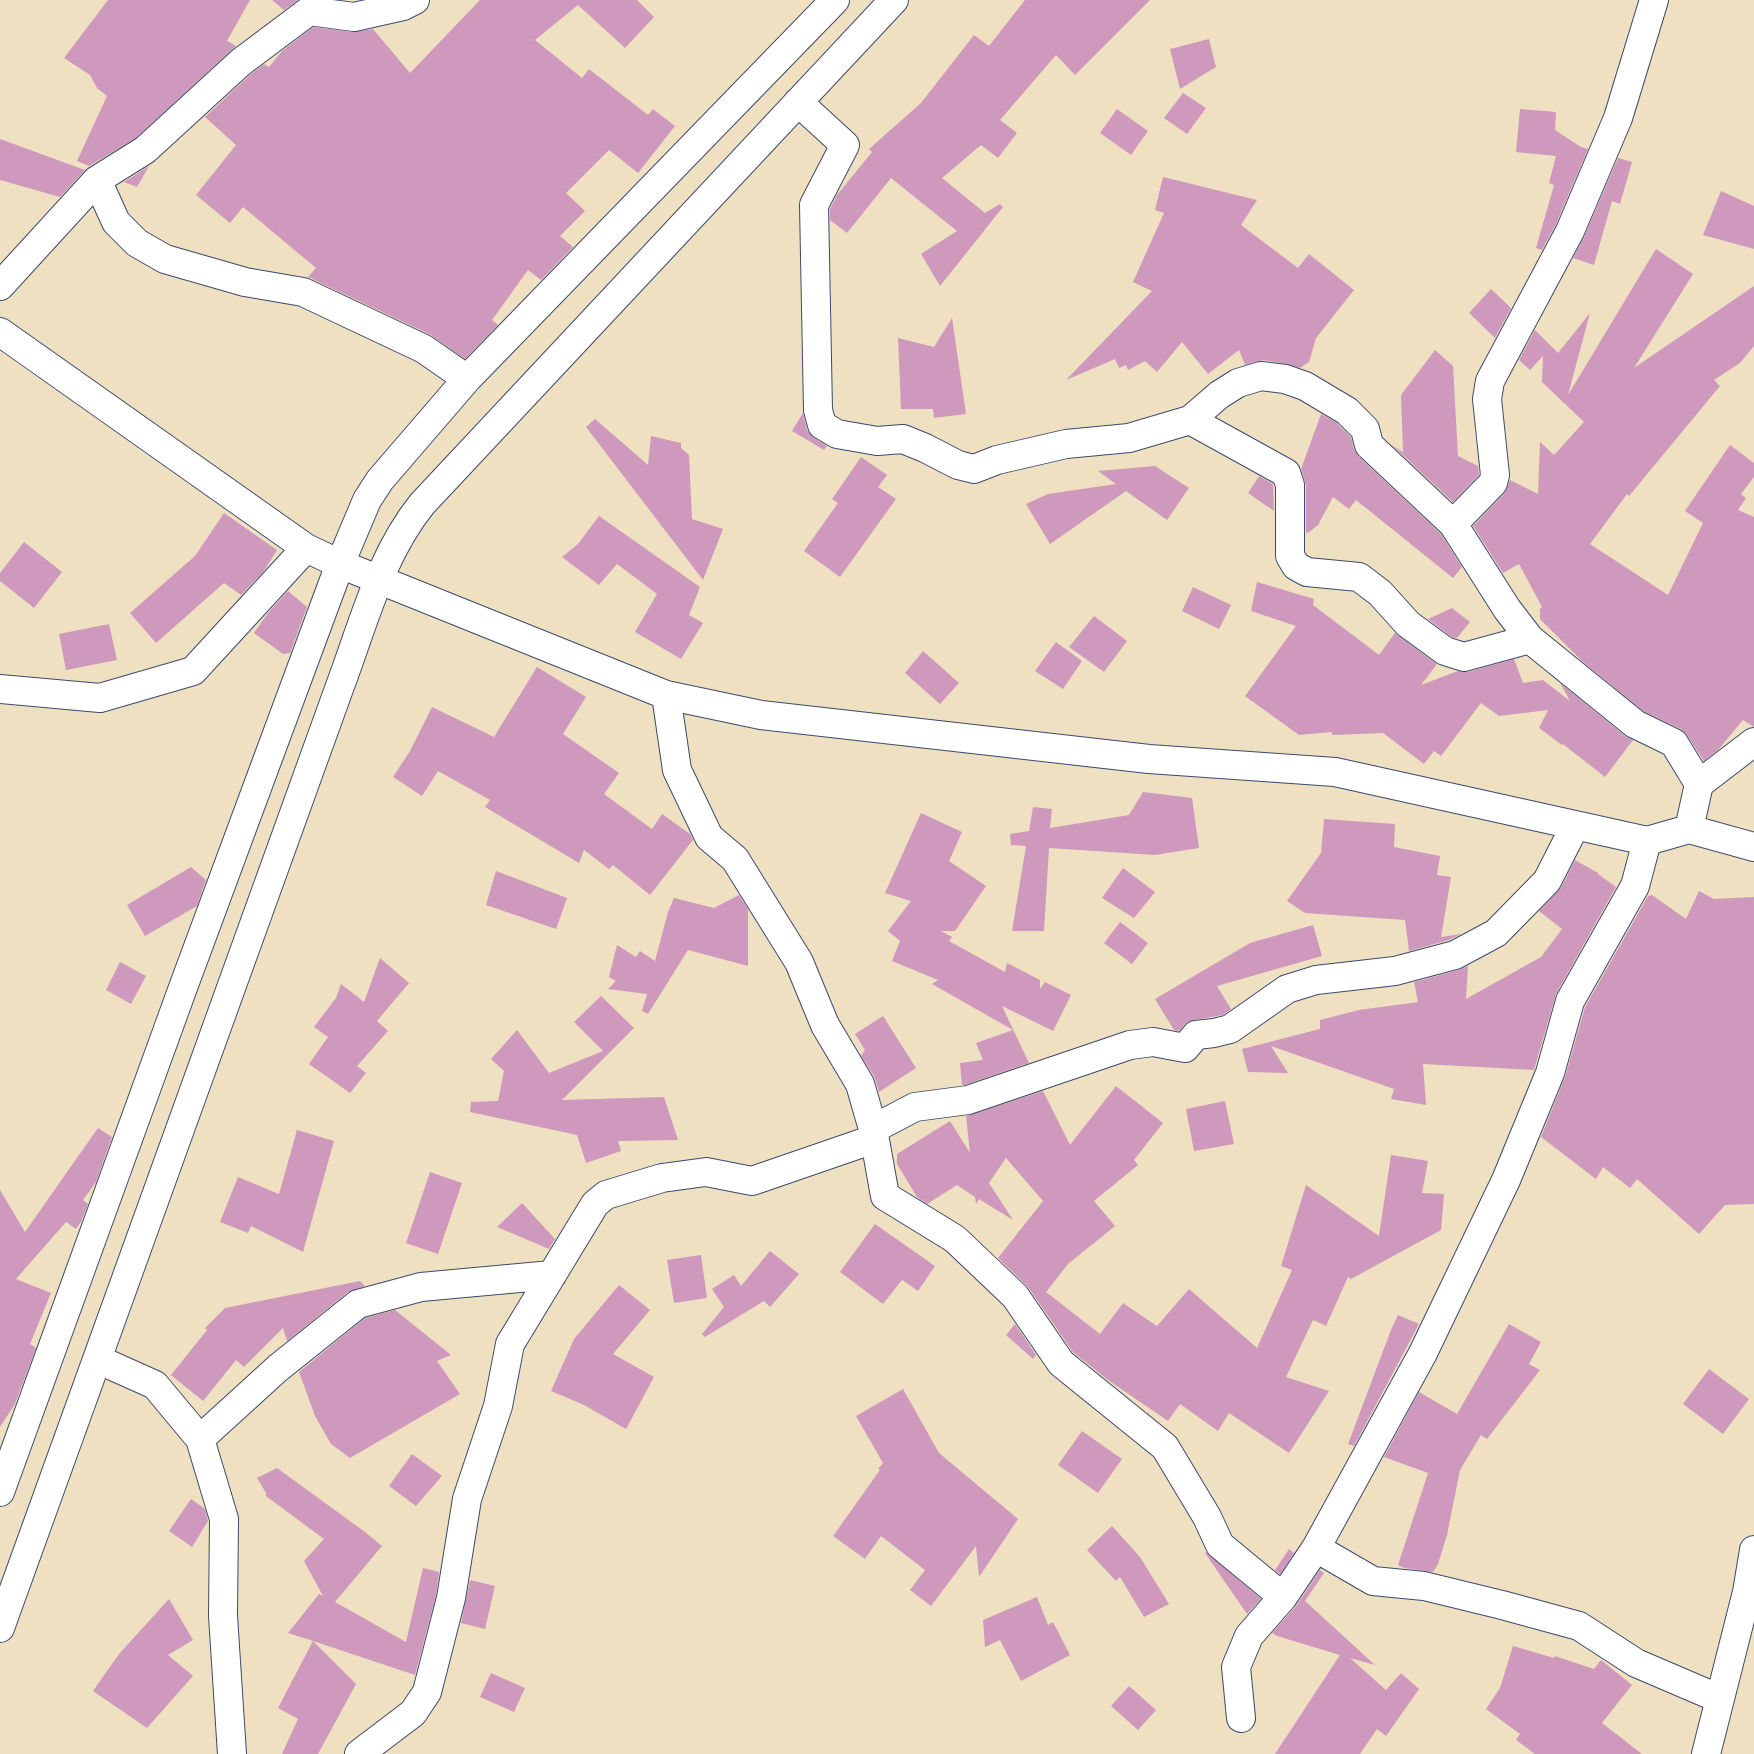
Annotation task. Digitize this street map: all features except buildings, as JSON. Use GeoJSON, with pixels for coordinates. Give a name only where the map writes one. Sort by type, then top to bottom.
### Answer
{"type":"FeatureCollection","features":[{"type":"Feature","properties":{"kind":"street"},"geometry":{"type":"LineString","coordinates":[[0,286],[97,180],[145,150],[241,62],[309,11],[354,17],[403,6],[415,0]]}},
{"type":"Feature","properties":{"kind":"street"},"geometry":{"type":"LineString","coordinates":[[0,1492],[181,993],[340,564],[367,500],[380,480],[467,379],[835,0]]}},
{"type":"Feature","properties":{"kind":"street"},"geometry":{"type":"LineString","coordinates":[[0,1628],[380,579],[398,538],[408,521],[422,504],[894,0]]}},
{"type":"Feature","properties":{"kind":"street"},"geometry":{"type":"LineString","coordinates":[[1453,524],[1493,483],[1495,475],[1487,399],[1490,381],[1574,222],[1618,118],[1654,0]]}},
{"type":"Feature","properties":{"kind":"street"},"geometry":{"type":"LineString","coordinates":[[798,102],[845,145],[814,205],[818,410],[822,425],[837,434],[877,441],[903,439],[958,465],[974,469],[997,460],[1066,444],[1129,438],[1190,420],[1219,394],[1238,383],[1262,376],[1285,379],[1306,386],[1347,411],[1365,429],[1369,446],[1453,524],[1507,610],[1530,639],[1635,724],[1674,743],[1699,784]]}},
{"type":"Feature","properties":{"kind":"street"},"geometry":{"type":"LineString","coordinates":[[97,180],[116,222],[137,243],[165,259],[245,282],[303,292],[424,348],[467,379]]}},
{"type":"Feature","properties":{"kind":"street"},"geometry":{"type":"LineString","coordinates":[[0,332],[306,548],[340,564],[666,695],[761,714],[1149,759],[1335,772],[1646,841],[1689,829],[1754,847]]}},
{"type":"Feature","properties":{"kind":"street"},"geometry":{"type":"LineString","coordinates":[[1190,420],[1286,473],[1290,485],[1290,556],[1296,566],[1308,572],[1359,577],[1380,593],[1408,624],[1444,651],[1464,657],[1530,639]]}},
{"type":"Feature","properties":{"kind":"street"},"geometry":{"type":"LineString","coordinates":[[0,689],[100,698],[193,671],[306,548]]}},
{"type":"Feature","properties":{"kind":"street"},"geometry":{"type":"LineString","coordinates":[[666,695],[677,770],[709,837],[735,859],[799,962],[825,1025],[860,1084],[873,1134],[885,1196],[955,1239],[1015,1296],[1061,1363],[1165,1447],[1207,1517],[1220,1545],[1283,1597]]}},
{"type":"Feature","properties":{"kind":"street"},"geometry":{"type":"LineString","coordinates":[[1689,829],[1699,784],[1754,742]]}},
{"type":"Feature","properties":{"kind":"street"},"geometry":{"type":"LineString","coordinates":[[360,1754],[413,1713],[427,1692],[451,1598],[467,1499],[498,1406],[510,1344],[586,1217],[595,1204],[606,1195],[662,1178],[706,1172],[752,1181],[873,1134],[915,1108],[968,1100],[1130,1045],[1153,1042],[1185,1048],[1196,1034],[1214,1033],[1230,1029],[1287,989],[1316,980],[1395,971],[1455,955],[1496,933],[1547,881],[1575,826]]}},
{"type":"Feature","properties":{"kind":"street"},"geometry":{"type":"LineString","coordinates":[[1241,1718],[1236,1667],[1249,1636],[1283,1597],[1316,1548],[1423,1353],[1506,1180],[1550,1073],[1570,1001],[1635,886],[1646,841]]}},
{"type":"Feature","properties":{"kind":"street"},"geometry":{"type":"LineString","coordinates":[[200,1439],[278,1368],[358,1304],[420,1287],[552,1275]]}},
{"type":"Feature","properties":{"kind":"street"},"geometry":{"type":"LineString","coordinates":[[98,1359],[155,1385],[200,1439],[224,1520],[223,1616],[232,1754]]}},
{"type":"Feature","properties":{"kind":"street"},"geometry":{"type":"LineString","coordinates":[[1316,1548],[1373,1581],[1424,1586],[1579,1626],[1636,1663],[1720,1699]]}},
{"type":"Feature","properties":{"kind":"street"},"geometry":{"type":"LineString","coordinates":[[1706,1754],[1747,1592],[1754,1550]]}}]}
